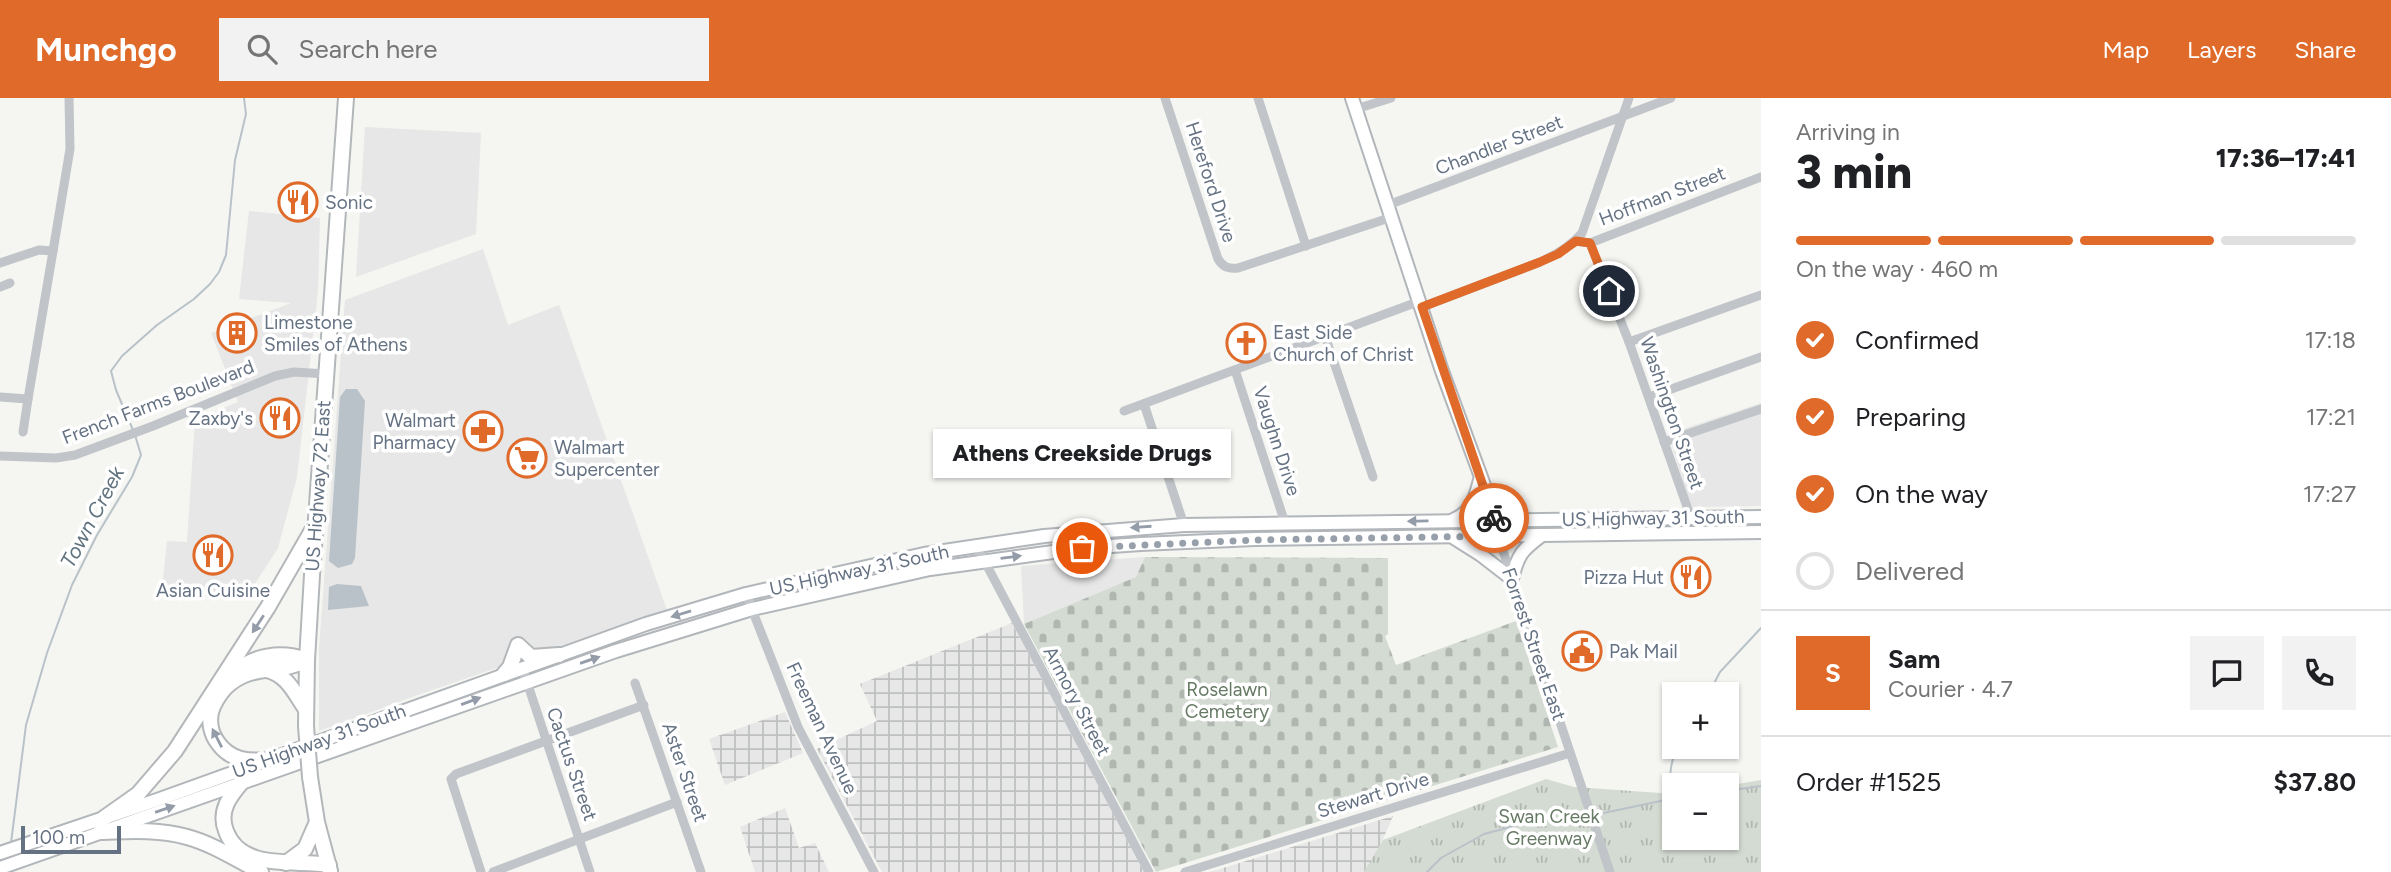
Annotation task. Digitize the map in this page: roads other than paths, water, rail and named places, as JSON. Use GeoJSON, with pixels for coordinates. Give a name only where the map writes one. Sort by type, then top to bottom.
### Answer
{"type":"FeatureCollection","features":[{"type":"Feature","properties":{"kind":"highway","name":"US Highway 72 East"},"geometry":{"type":"LineString","coordinates":[[326,870],[310,777],[306,726],[306,660],[346,98]]}},
{"type":"Feature","properties":{"kind":"highway"},"geometry":{"type":"LineString","coordinates":[[102,825],[138,794],[175,751],[282,586],[316,522]]}},
{"type":"Feature","properties":{"kind":"highway"},"geometry":{"type":"LineString","coordinates":[[504,674],[510,667],[518,645],[531,657],[559,654]]}},
{"type":"Feature","properties":{"kind":"highway"},"geometry":{"type":"LineString","coordinates":[[218,687],[238,669],[257,659],[279,654],[306,660]]}},
{"type":"Feature","properties":{"kind":"highway"},"geometry":{"type":"LineString","coordinates":[[267,760],[249,761],[226,752],[215,738],[210,721],[214,704],[229,685],[241,676],[262,669],[294,667],[306,660]]}},
{"type":"Feature","properties":{"kind":"highway"},"geometry":{"type":"LineString","coordinates":[[262,669],[277,673],[286,680],[306,709]]}},
{"type":"Feature","properties":{"kind":"highway"},"geometry":{"type":"LineString","coordinates":[[242,782],[230,797],[223,821],[229,839],[237,848],[251,856],[286,863],[315,863],[326,870]]}},
{"type":"Feature","properties":{"kind":"highway"},"geometry":{"type":"LineString","coordinates":[[286,863],[305,849],[317,822]]}},
{"type":"Feature","properties":{"kind":"highway"},"geometry":{"type":"LineString","coordinates":[[102,825],[183,835],[261,872]]}},
{"type":"Feature","properties":{"kind":"main road","name":"Forrest Street East"},"geometry":{"type":"LineString","coordinates":[[1354,104],[1480,480],[1488,496],[1498,536]]}},
{"type":"Feature","properties":{"kind":"main road"},"geometry":{"type":"LineString","coordinates":[[1451,521],[1463,515],[1475,502],[1480,480]]}},
{"type":"Feature","properties":{"kind":"main road"},"geometry":{"type":"LineString","coordinates":[[1488,496],[1525,520]]}},
{"type":"Feature","properties":{"kind":"main road","name":"US Highway 31 South"},"geometry":{"type":"LineString","coordinates":[[102,825],[267,760],[646,624],[746,594],[924,554],[1095,530],[1184,524],[1761,517]]}},
{"type":"Feature","properties":{"kind":"main road","name":"US Highway 31 South"},"geometry":{"type":"LineString","coordinates":[[1,860],[102,825],[242,782],[526,682],[752,609],[985,560],[1141,544],[1451,536],[1761,533]]}},
{"type":"Feature","properties":{"kind":"main road"},"geometry":{"type":"LineString","coordinates":[[1451,536],[1512,579],[1522,550],[1542,535]]}},
{"type":"Feature","properties":{"kind":"street"},"geometry":{"type":"LineString","coordinates":[[23,432],[62,186],[68,170],[69,98]]}},
{"type":"Feature","properties":{"kind":"street","name":"Hereford Drive"},"geometry":{"type":"LineString","coordinates":[[1165,98],[1218,259],[1229,269],[1306,246],[1390,211]]}},
{"type":"Feature","properties":{"kind":"street"},"geometry":{"type":"LineString","coordinates":[[1258,98],[1306,246]]}},
{"type":"Feature","properties":{"kind":"street"},"geometry":{"type":"LineString","coordinates":[[1354,104],[1391,98]]}},
{"type":"Feature","properties":{"kind":"street"},"geometry":{"type":"LineString","coordinates":[[1124,411],[1325,336],[1558,254],[1576,241],[1581,233],[1629,98]]}},
{"type":"Feature","properties":{"kind":"street","name":"Chandler Street"},"geometry":{"type":"LineString","coordinates":[[1390,211],[1671,98]]}},
{"type":"Feature","properties":{"kind":"street","name":"Hoffman Street"},"geometry":{"type":"LineString","coordinates":[[1576,241],[1590,243],[1761,177]]}},
{"type":"Feature","properties":{"kind":"street","name":"Washington Street"},"geometry":{"type":"LineString","coordinates":[[1590,243],[1629,342],[1691,518]]}},
{"type":"Feature","properties":{"kind":"street"},"geometry":{"type":"LineString","coordinates":[[0,262],[39,250],[53,251]]}},
{"type":"Feature","properties":{"kind":"street"},"geometry":{"type":"LineString","coordinates":[[0,287],[10,284]]}},
{"type":"Feature","properties":{"kind":"street"},"geometry":{"type":"LineString","coordinates":[[1629,342],[1761,295]]}},
{"type":"Feature","properties":{"kind":"street"},"geometry":{"type":"LineString","coordinates":[[1325,336],[1373,477]]}},
{"type":"Feature","properties":{"kind":"street"},"geometry":{"type":"LineString","coordinates":[[1649,397],[1761,357]]}},
{"type":"Feature","properties":{"kind":"street","name":"Vaughn Drive"},"geometry":{"type":"LineString","coordinates":[[1235,370],[1285,523]]}},
{"type":"Feature","properties":{"kind":"street","name":"French Farms Boulevard"},"geometry":{"type":"LineString","coordinates":[[0,459],[56,458],[75,454],[107,444],[275,376],[294,372],[327,374]]}},
{"type":"Feature","properties":{"kind":"street"},"geometry":{"type":"LineString","coordinates":[[0,397],[28,399]]}},
{"type":"Feature","properties":{"kind":"street"},"geometry":{"type":"LineString","coordinates":[[1144,404],[1184,524]]}},
{"type":"Feature","properties":{"kind":"street"},"geometry":{"type":"LineString","coordinates":[[1664,442],[1761,409]]}},
{"type":"Feature","properties":{"kind":"street","name":"Forrest Street East"},"geometry":{"type":"LineString","coordinates":[[1498,536],[1610,872]]}},
{"type":"Feature","properties":{"kind":"street","name":"Armory Street"},"geometry":{"type":"LineString","coordinates":[[976,545],[1149,872]]}},
{"type":"Feature","properties":{"kind":"street","name":"Freeman Avenue"},"geometry":{"type":"LineString","coordinates":[[746,594],[798,727],[874,872]]}},
{"type":"Feature","properties":{"kind":"street","name":"Cactus Street"},"geometry":{"type":"LineString","coordinates":[[522,667],[590,872]]}},
{"type":"Feature","properties":{"kind":"street","name":"Aster Street"},"geometry":{"type":"LineString","coordinates":[[635,683],[701,872]]}},
{"type":"Feature","properties":{"kind":"street"},"geometry":{"type":"LineString","coordinates":[[481,872],[452,779],[464,770],[644,705]]}},
{"type":"Feature","properties":{"kind":"street","name":"Stewart Drive"},"geometry":{"type":"LineString","coordinates":[[1185,872],[1570,753]]}},
{"type":"Feature","properties":{"kind":"street"},"geometry":{"type":"LineString","coordinates":[[493,872],[677,802]]}},
{"type":"Feature","properties":{"kind":"waterway","name":"Town Creek"},"geometry":{"type":"LineString","coordinates":[[133,430],[111,371],[122,356],[157,325],[194,299],[219,272],[226,255],[235,160],[246,114],[244,98]]}},
{"type":"Feature","properties":{"kind":"waterway","name":"Town Creek"},"geometry":{"type":"LineString","coordinates":[[11,843],[26,725],[47,653],[72,585],[97,535],[132,477],[141,455],[135,435]]}},
{"type":"Feature","properties":{"kind":"waterway"},"geometry":{"type":"LineString","coordinates":[[1715,682],[1720,672],[1761,628]]}},
{"type":"Feature","properties":{"kind":"waterway"},"geometry":{"type":"LineString","coordinates":[[1670,773],[1673,759]]}},
{"type":"Feature","properties":{"kind":"waterway"},"geometry":{"type":"LineString","coordinates":[[1739,789],[1761,786]]}},
{"type":"Feature","properties":{"kind":"waterway"},"geometry":{"type":"LineString","coordinates":[[1594,815],[1662,801]]}},
{"type":"Feature","properties":{"kind":"waterway"},"geometry":{"type":"LineString","coordinates":[[1427,872],[1441,858],[1484,834],[1522,824],[1588,816]]}},
{"type":"Feature","properties":{"kind":"place","name":"Sonic"},"geometry":{"type":"Point","coordinates":[298,202]}},
{"type":"Feature","properties":{"kind":"place","name":"Limestone Smiles of Athens"},"geometry":{"type":"Point","coordinates":[237,333]}},
{"type":"Feature","properties":{"kind":"place","name":"East Side Church of Christ"},"geometry":{"type":"Point","coordinates":[1246,343]}},
{"type":"Feature","properties":{"kind":"place","name":"Zaxby's"},"geometry":{"type":"Point","coordinates":[280,418]}},
{"type":"Feature","properties":{"kind":"place","name":"Walmart Pharmacy"},"geometry":{"type":"Point","coordinates":[483,431]}},
{"type":"Feature","properties":{"kind":"place","name":"Walmart Supercenter"},"geometry":{"type":"Point","coordinates":[527,458]}},
{"type":"Feature","properties":{"kind":"place","name":"Athens Creekside Drugs"},"geometry":{"type":"Point","coordinates":[1082,548]}},
{"type":"Feature","properties":{"kind":"place","name":"Asian Cuisine"},"geometry":{"type":"Point","coordinates":[213,555]}},
{"type":"Feature","properties":{"kind":"place","name":"Pizza Hut"},"geometry":{"type":"Point","coordinates":[1691,577]}},
{"type":"Feature","properties":{"kind":"place","name":"Pak Mail"},"geometry":{"type":"Point","coordinates":[1582,651]}},
{"type":"Feature","properties":{"kind":"park label","name":"Roselawn Cemetery"},"geometry":{"type":"Point","coordinates":[1227,700]}},
{"type":"Feature","properties":{"kind":"park label","name":"Swan Creek Greenway"},"geometry":{"type":"Point","coordinates":[1549,827]}}]}
